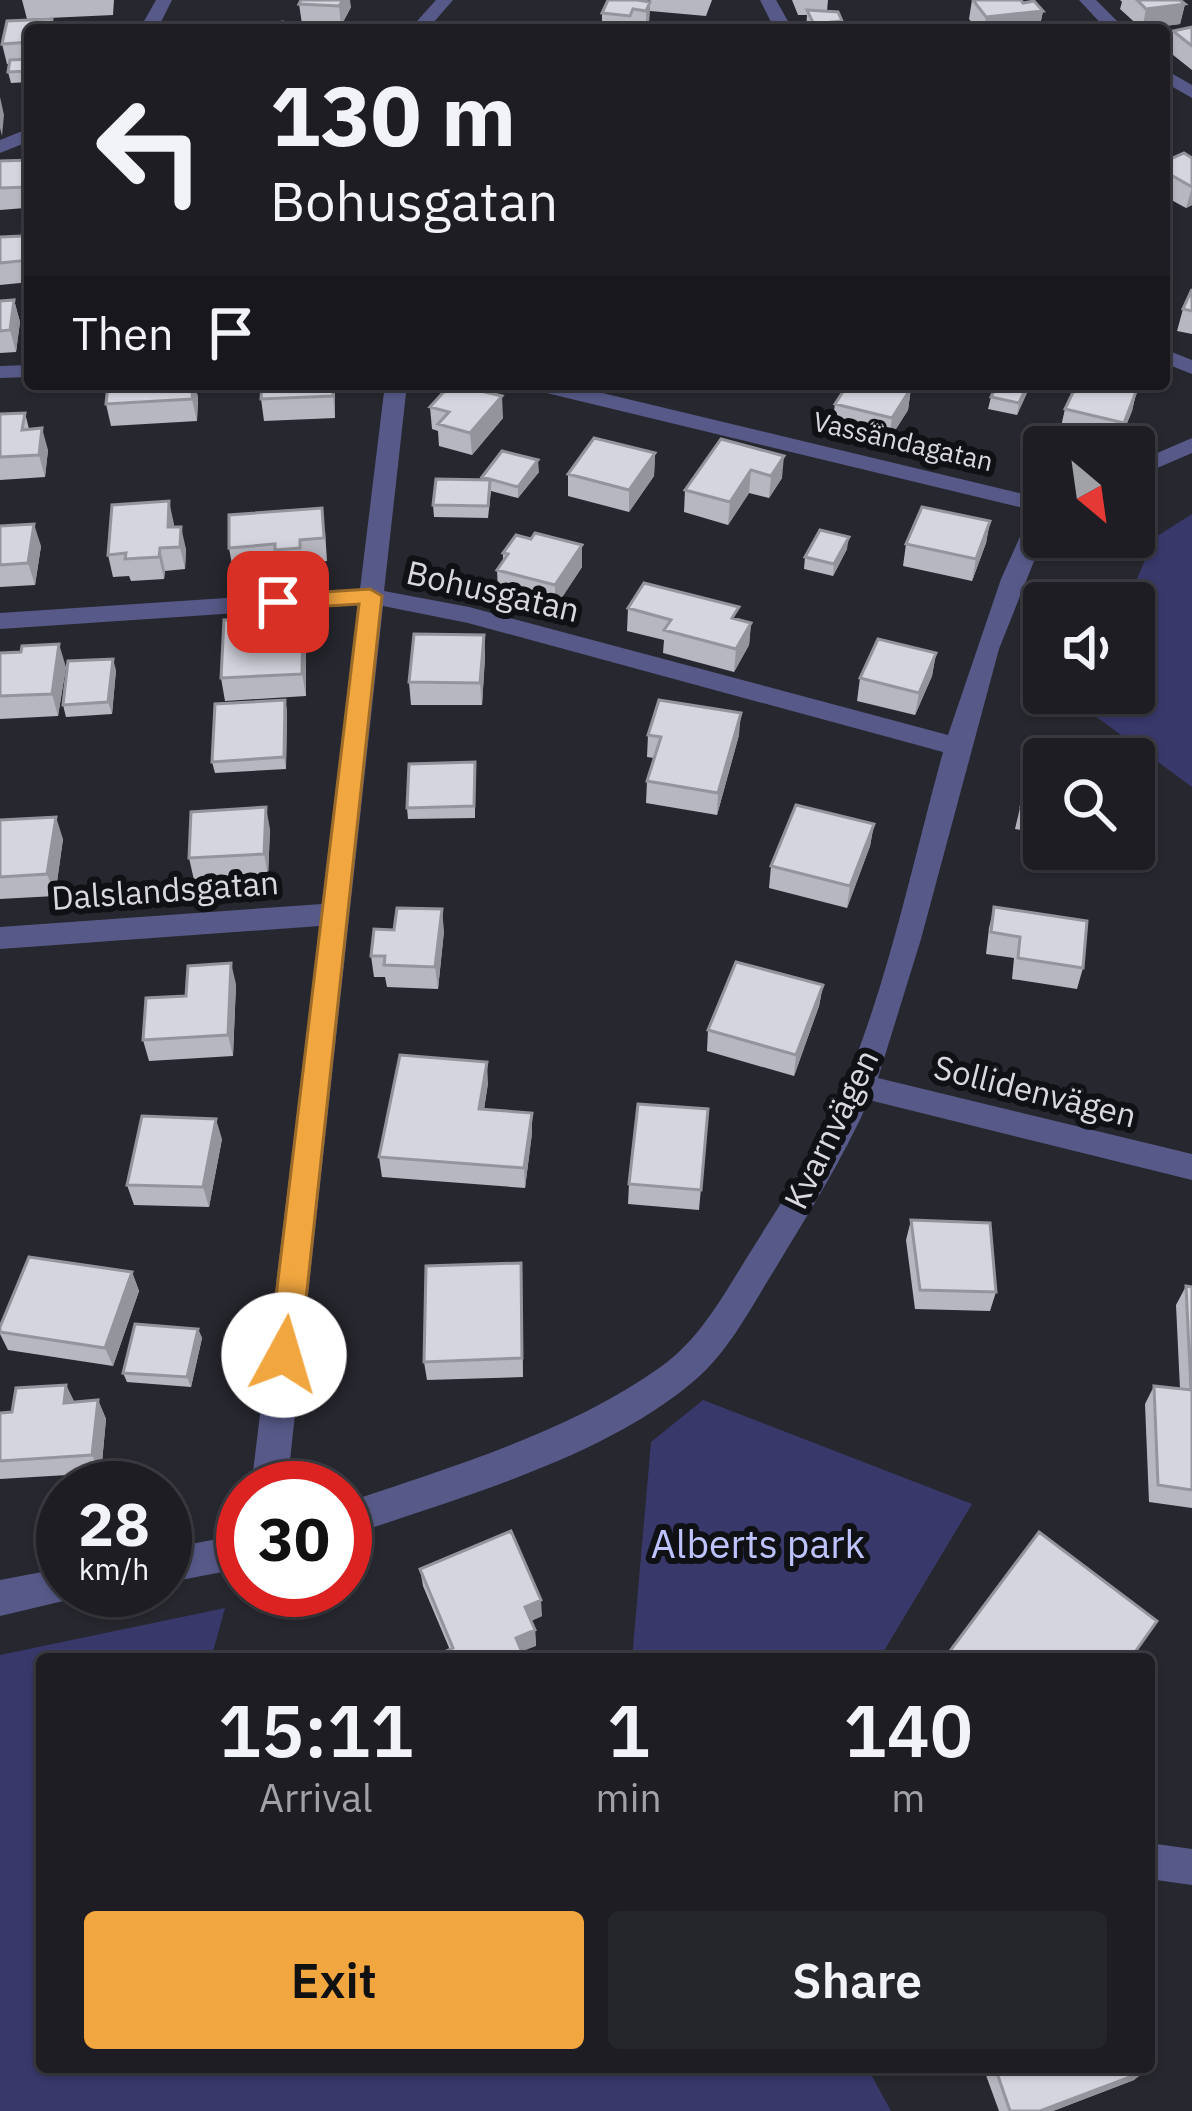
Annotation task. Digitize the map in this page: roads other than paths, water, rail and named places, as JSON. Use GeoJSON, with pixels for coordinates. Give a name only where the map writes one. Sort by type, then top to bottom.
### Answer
{"type":"FeatureCollection","features":[{"type":"Feature","properties":{"kind":"street"},"geometry":{"type":"LineString","coordinates":[[423,24],[445,0]]}},
{"type":"Feature","properties":{"kind":"street"},"geometry":{"type":"LineString","coordinates":[[1087,0],[1111,24]]}},
{"type":"Feature","properties":{"kind":"street"},"geometry":{"type":"LineString","coordinates":[[272,1461],[395,390]]}},
{"type":"Feature","properties":{"kind":"street","name":"Vassändagatan"},"geometry":{"type":"LineString","coordinates":[[565,390],[1023,503]]}},
{"type":"Feature","properties":{"kind":"street"},"geometry":{"type":"LineString","coordinates":[[1155,462],[1192,445]]}},
{"type":"Feature","properties":{"kind":"street","name":"Kvarnvägen"},"geometry":{"type":"LineString","coordinates":[[372,1509],[642,1400],[682,1370],[715,1336],[782,1229],[860,1086],[914,917],[984,652],[1023,558]]}},
{"type":"Feature","properties":{"kind":"street","name":"Bohusgatan"},"geometry":{"type":"LineString","coordinates":[[0,621],[370,596],[469,615],[958,747]]}},
{"type":"Feature","properties":{"kind":"street","name":"Dalslandsgatan"},"geometry":{"type":"LineString","coordinates":[[0,938],[334,914]]}},
{"type":"Feature","properties":{"kind":"street","name":"Sollidenvägen"},"geometry":{"type":"LineString","coordinates":[[860,1086],[1192,1166]]}},
{"type":"Feature","properties":{"kind":"street"},"geometry":{"type":"LineString","coordinates":[[0,1598],[36,1591]]}},
{"type":"Feature","properties":{"kind":"lane"},"geometry":{"type":"LineString","coordinates":[[1155,1863],[1192,1867]]}},
{"type":"Feature","properties":{"kind":"park label","name":"Alberts park"},"geometry":{"type":"Point","coordinates":[758,1544]}}]}
